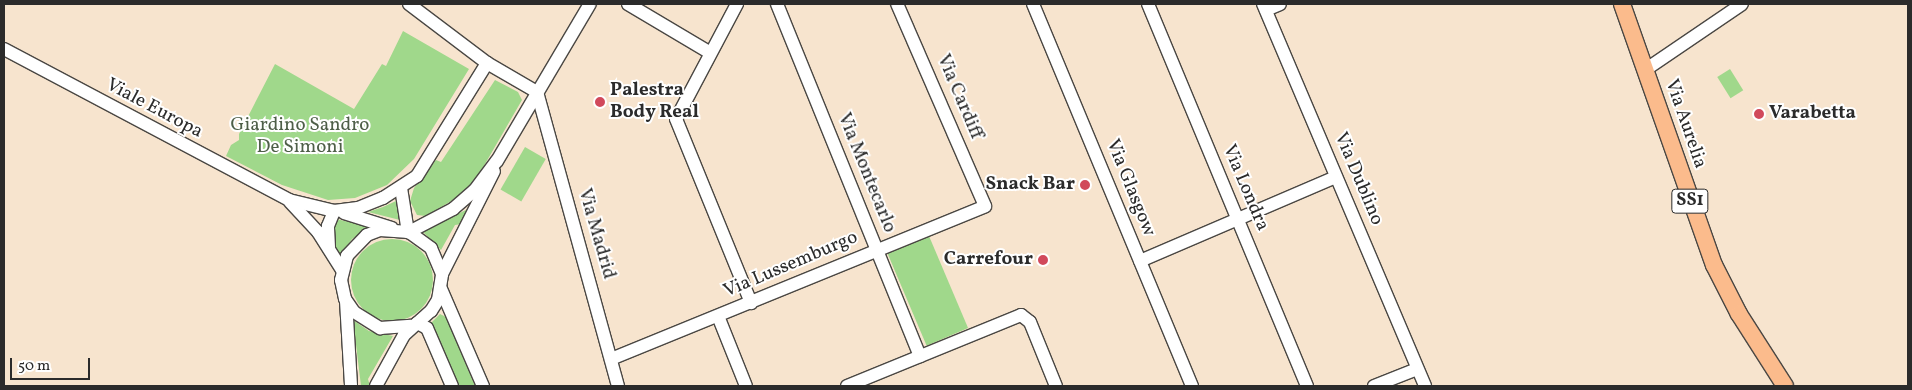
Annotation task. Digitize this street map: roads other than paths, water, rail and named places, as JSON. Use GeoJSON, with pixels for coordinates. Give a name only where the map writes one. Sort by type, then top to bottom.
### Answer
{"type":"FeatureCollection","features":[{"type":"Feature","properties":{"kind":"main road","name":"Via Aurelia"},"geometry":{"type":"LineString","coordinates":[[1622,4],[1714,265],[1739,314],[1785,386]]}},
{"type":"Feature","properties":{"kind":"street"},"geometry":{"type":"LineString","coordinates":[[409,4],[487,63],[537,92]]}},
{"type":"Feature","properties":{"kind":"street"},"geometry":{"type":"LineString","coordinates":[[408,232],[460,204],[497,161],[590,4]]}},
{"type":"Feature","properties":{"kind":"street"},"geometry":{"type":"LineString","coordinates":[[628,4],[709,52]]}},
{"type":"Feature","properties":{"kind":"street"},"geometry":{"type":"LineString","coordinates":[[737,4],[678,111],[677,124],[751,303]]}},
{"type":"Feature","properties":{"kind":"street","name":"Via Montecarlo"},"geometry":{"type":"LineString","coordinates":[[776,4],[920,356]]}},
{"type":"Feature","properties":{"kind":"street","name":"Via Cardiff"},"geometry":{"type":"LineString","coordinates":[[898,4],[985,206]]}},
{"type":"Feature","properties":{"kind":"street","name":"Via Glasgow"},"geometry":{"type":"LineString","coordinates":[[1033,4],[1192,386]]}},
{"type":"Feature","properties":{"kind":"street","name":"Via Londra"},"geometry":{"type":"LineString","coordinates":[[1148,4],[1307,386]]}},
{"type":"Feature","properties":{"kind":"street"},"geometry":{"type":"LineString","coordinates":[[1264,7],[1280,4]]}},
{"type":"Feature","properties":{"kind":"street"},"geometry":{"type":"LineString","coordinates":[[1645,70],[1742,4]]}},
{"type":"Feature","properties":{"kind":"street","name":"Via Dublino"},"geometry":{"type":"LineString","coordinates":[[1264,7],[1425,386]]}},
{"type":"Feature","properties":{"kind":"street","name":"Viale Europa"},"geometry":{"type":"LineString","coordinates":[[4,49],[288,200],[334,211],[358,208],[401,188],[422,170],[487,63]]}},
{"type":"Feature","properties":{"kind":"street","name":"Via Madrid"},"geometry":{"type":"LineString","coordinates":[[537,92],[618,386]]}},
{"type":"Feature","properties":{"kind":"street"},"geometry":{"type":"LineString","coordinates":[[376,386],[414,324],[431,311],[441,289],[442,274],[490,183],[497,161]]}},
{"type":"Feature","properties":{"kind":"street"},"geometry":{"type":"LineString","coordinates":[[1140,261],[1336,176]]}},
{"type":"Feature","properties":{"kind":"street"},"geometry":{"type":"LineString","coordinates":[[401,188],[408,232]]}},
{"type":"Feature","properties":{"kind":"street","name":"Viale Europa"},"geometry":{"type":"LineString","coordinates":[[288,200],[330,251],[342,270]]}},
{"type":"Feature","properties":{"kind":"street","name":"Via Lussemburgo"},"geometry":{"type":"LineString","coordinates":[[611,359],[985,206]]}},
{"type":"Feature","properties":{"kind":"street"},"geometry":{"type":"LineString","coordinates":[[330,251],[328,226],[334,211],[408,232],[432,248],[442,274]]}},
{"type":"Feature","properties":{"kind":"street"},"geometry":{"type":"LineString","coordinates":[[351,386],[346,299],[342,270],[347,256],[367,236],[395,229]]}},
{"type":"Feature","properties":{"kind":"street"},"geometry":{"type":"LineString","coordinates":[[441,289],[482,386]]}},
{"type":"Feature","properties":{"kind":"street"},"geometry":{"type":"LineString","coordinates":[[346,299],[366,322],[396,329],[414,324],[427,328],[452,386]]}},
{"type":"Feature","properties":{"kind":"street"},"geometry":{"type":"LineString","coordinates":[[718,316],[746,386]]}},
{"type":"Feature","properties":{"kind":"street"},"geometry":{"type":"LineString","coordinates":[[848,386],[1017,316],[1025,316],[1030,322],[1056,386]]}},
{"type":"Feature","properties":{"kind":"street"},"geometry":{"type":"LineString","coordinates":[[1374,386],[1417,369]]}},
{"type":"Feature","properties":{"kind":"place","name":"Palestra Body Real"},"geometry":{"type":"Point","coordinates":[600,102]}},
{"type":"Feature","properties":{"kind":"place","name":"Varabetta"},"geometry":{"type":"Point","coordinates":[1759,114]}},
{"type":"Feature","properties":{"kind":"place","name":"Snack Bar"},"geometry":{"type":"Point","coordinates":[1085,185]}},
{"type":"Feature","properties":{"kind":"place","name":"Carrefour"},"geometry":{"type":"Point","coordinates":[1043,260]}},
{"type":"Feature","properties":{"kind":"park label","name":"Giardino Sandro De Simoni"},"geometry":{"type":"Point","coordinates":[300,137]}}]}
